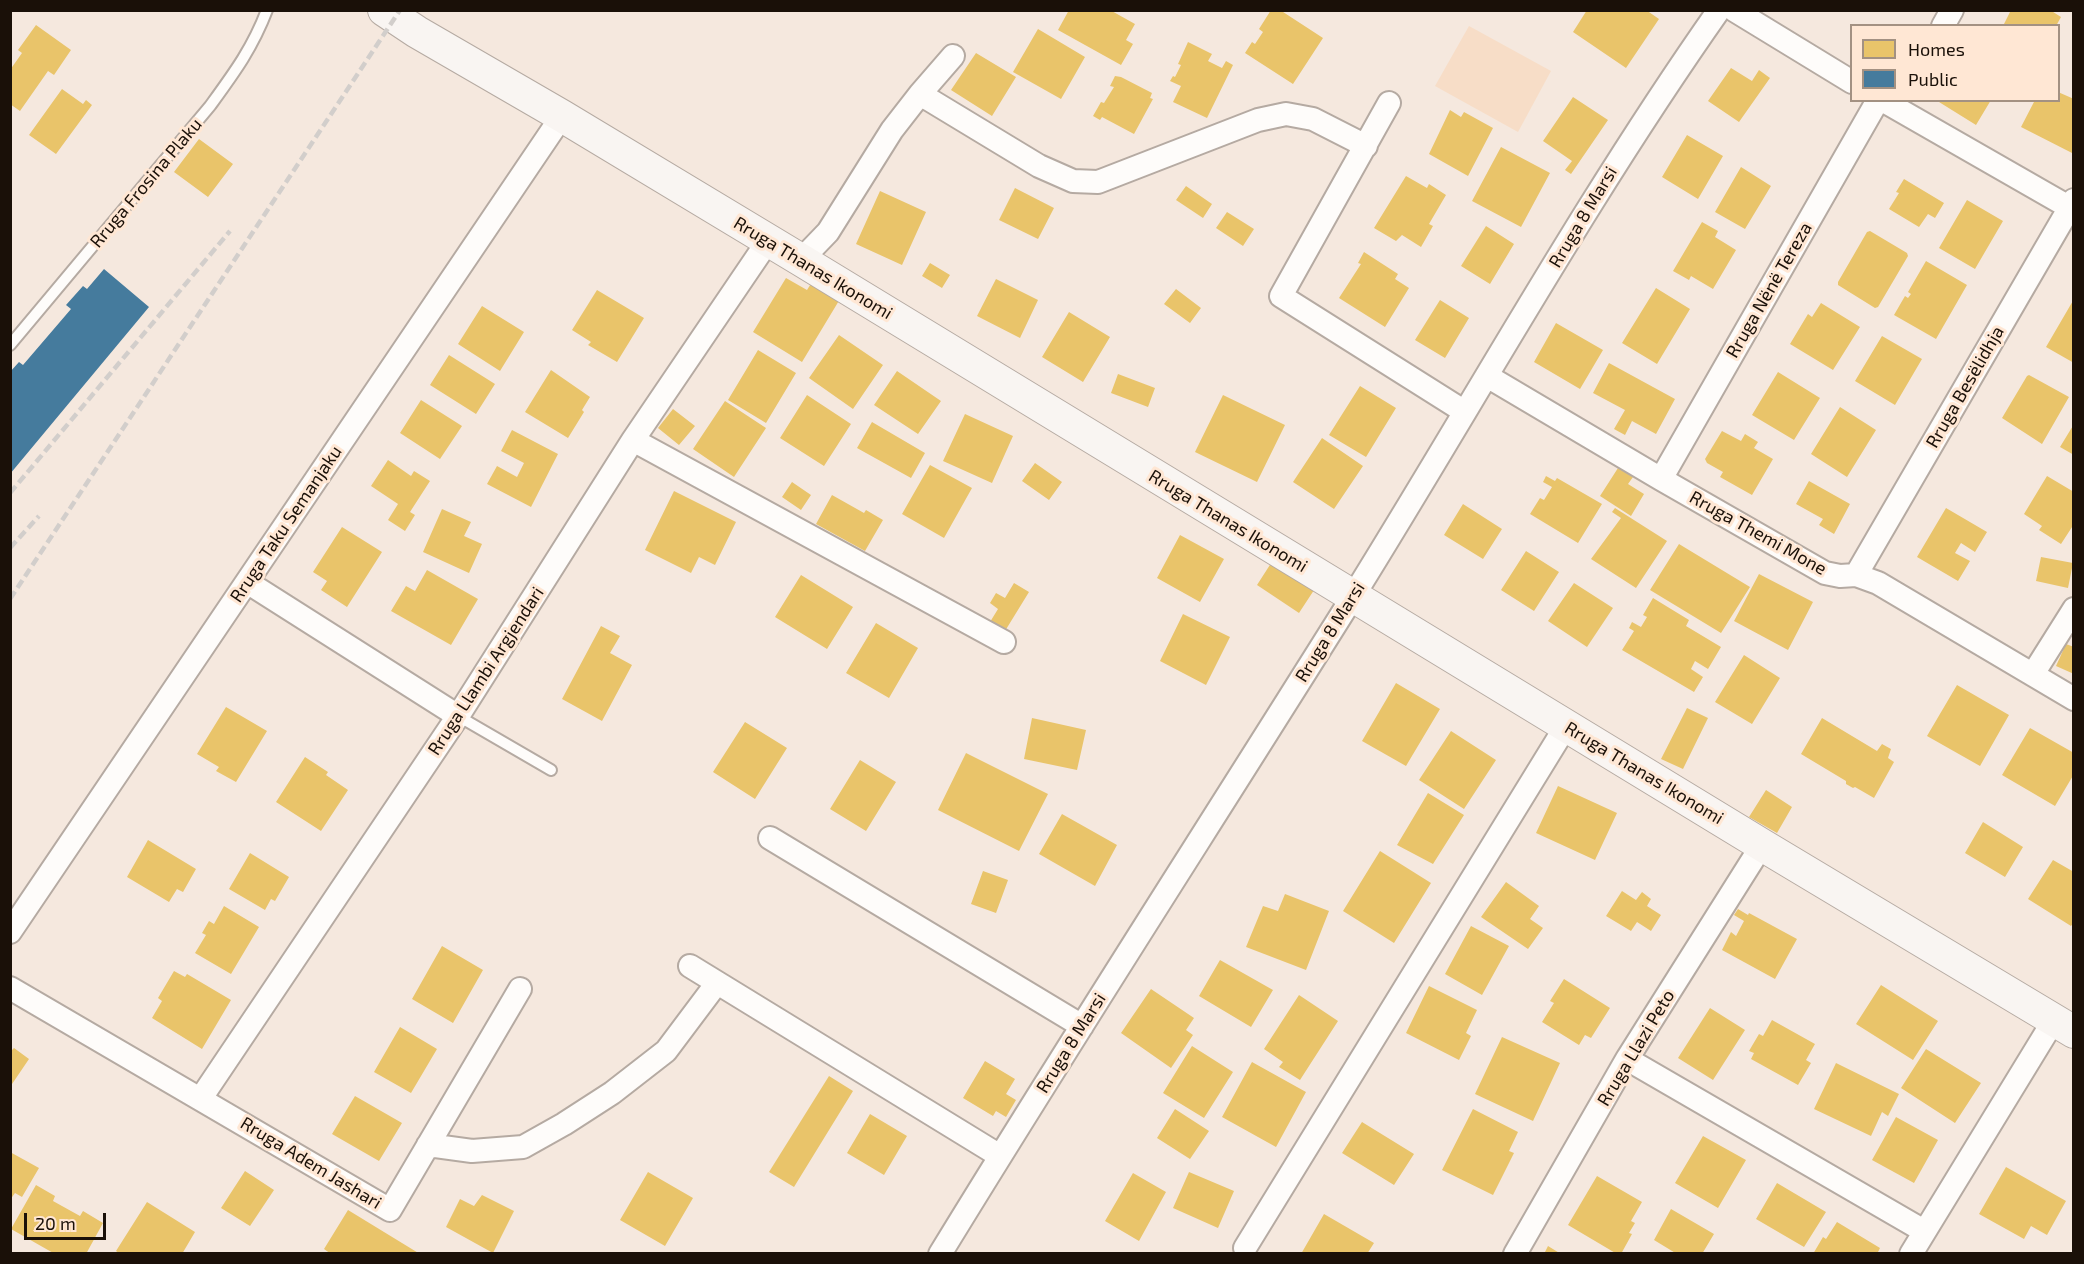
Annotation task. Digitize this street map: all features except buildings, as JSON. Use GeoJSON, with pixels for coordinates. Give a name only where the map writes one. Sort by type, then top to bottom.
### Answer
{"type":"FeatureCollection","features":[{"type":"Feature","properties":{"kind":"street","name":"Rruga Thanas Ikonomi"},"geometry":{"type":"LineString","coordinates":[[384,10],[417,32],[562,116],[801,260],[1352,597],[2064,1026]]}},
{"type":"Feature","properties":{"kind":"street","name":"Rruga 8 Marsi"},"geometry":{"type":"LineString","coordinates":[[940,1254],[1352,597],[1600,188],[1664,89],[1719,10]]}},
{"type":"Feature","properties":{"kind":"street"},"geometry":{"type":"LineString","coordinates":[[1734,10],[1850,81]]}},
{"type":"Feature","properties":{"kind":"street"},"geometry":{"type":"LineString","coordinates":[[1944,24],[1952,10]]}},
{"type":"Feature","properties":{"kind":"street"},"geometry":{"type":"LineString","coordinates":[[801,260],[828,232],[892,130],[953,56]]}},
{"type":"Feature","properties":{"kind":"street"},"geometry":{"type":"LineString","coordinates":[[920,94],[1039,166],[1073,181],[1098,182],[1258,120],[1286,114],[1313,119],[1366,146]]}},
{"type":"Feature","properties":{"kind":"street"},"geometry":{"type":"LineString","coordinates":[[1888,102],[2072,206]]}},
{"type":"Feature","properties":{"kind":"street","name":"Rruga Nënë Tereza"},"geometry":{"type":"LineString","coordinates":[[1661,479],[1888,102]]}},
{"type":"Feature","properties":{"kind":"street"},"geometry":{"type":"LineString","coordinates":[[1389,103],[1281,296],[1465,412]]}},
{"type":"Feature","properties":{"kind":"street","name":"Rruga Taku Semanjaku"},"geometry":{"type":"LineString","coordinates":[[10,932],[562,116]]}},
{"type":"Feature","properties":{"kind":"street","name":"Rruga Besëlidhja"},"geometry":{"type":"LineString","coordinates":[[1856,574],[2072,206]]}},
{"type":"Feature","properties":{"kind":"street","name":"Rruga Llambi Argjendari"},"geometry":{"type":"LineString","coordinates":[[201,1098],[458,716],[633,440],[768,241]]}},
{"type":"Feature","properties":{"kind":"street","name":"Rruga Themi Mone"},"geometry":{"type":"LineString","coordinates":[[1487,376],[1825,573],[1840,576],[1856,574],[1878,583],[2073,699]]}},
{"type":"Feature","properties":{"kind":"street"},"geometry":{"type":"LineString","coordinates":[[633,440],[1004,642]]}},
{"type":"Feature","properties":{"kind":"street"},"geometry":{"type":"LineString","coordinates":[[247,582],[458,716]]}},
{"type":"Feature","properties":{"kind":"street"},"geometry":{"type":"LineString","coordinates":[[2033,674],[2073,609]]}},
{"type":"Feature","properties":{"kind":"street"},"geometry":{"type":"LineString","coordinates":[[1245,1248],[1566,726]]}},
{"type":"Feature","properties":{"kind":"street"},"geometry":{"type":"LineString","coordinates":[[770,838],[1082,1026]]}},
{"type":"Feature","properties":{"kind":"street","name":"Rruga Llazi Peto"},"geometry":{"type":"LineString","coordinates":[[1515,1254],[1627,1059],[1762,845]]}},
{"type":"Feature","properties":{"kind":"street"},"geometry":{"type":"LineString","coordinates":[[690,966],[1000,1156]]}},
{"type":"Feature","properties":{"kind":"street"},"geometry":{"type":"LineString","coordinates":[[428,1145],[472,1151],[523,1147],[564,1124],[612,1093],[666,1051],[717,982]]}},
{"type":"Feature","properties":{"kind":"street","name":"Rruga Adem Jashari"},"geometry":{"type":"LineString","coordinates":[[10,988],[390,1210],[520,989]]}},
{"type":"Feature","properties":{"kind":"street"},"geometry":{"type":"LineString","coordinates":[[1911,1254],[1924,1231],[2064,1026]]}},
{"type":"Feature","properties":{"kind":"street"},"geometry":{"type":"LineString","coordinates":[[1627,1059],[1924,1231]]}},
{"type":"Feature","properties":{"kind":"lane","name":"Rruga Frosina Plaku"},"geometry":{"type":"LineString","coordinates":[[10,345],[210,106],[238,68],[256,38],[267,10]]}},
{"type":"Feature","properties":{"kind":"lane"},"geometry":{"type":"LineString","coordinates":[[458,716],[551,770]]}},
{"type":"Feature","properties":{"kind":"shaded area"},"geometry":{"type":"Polygon","coordinates":[[[1469,26],[1551,71],[1518,132],[1435,86],[1469,26]]]}},
{"type":"Feature","properties":{"kind":"railway"},"geometry":{"type":"LineString","coordinates":[[10,599],[400,10]]}},
{"type":"Feature","properties":{"kind":"railway"},"geometry":{"type":"LineString","coordinates":[[10,493],[230,231]]}},
{"type":"Feature","properties":{"kind":"railway"},"geometry":{"type":"LineString","coordinates":[[10,548],[39,516]]}}]}
